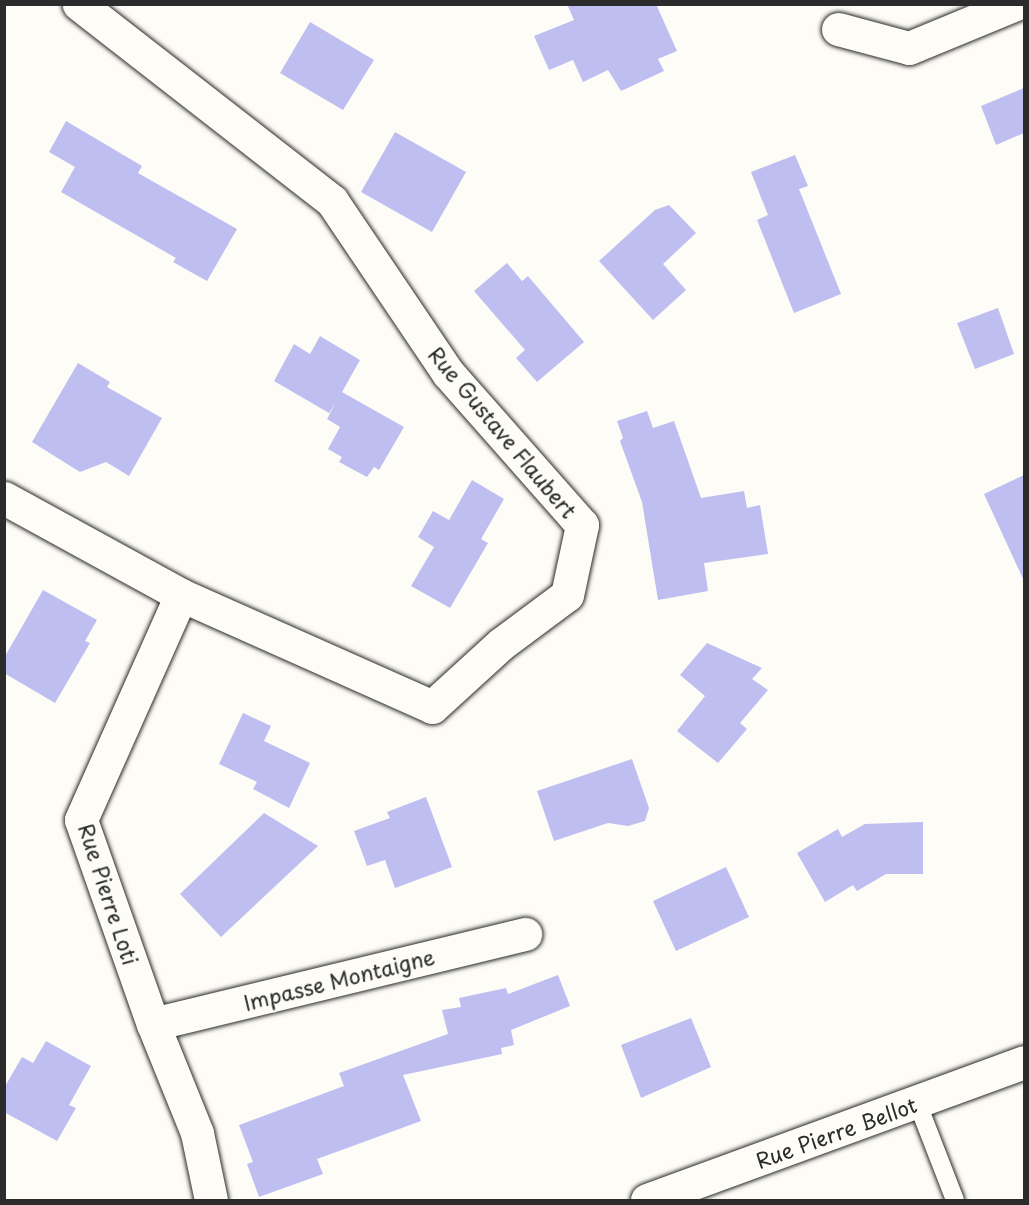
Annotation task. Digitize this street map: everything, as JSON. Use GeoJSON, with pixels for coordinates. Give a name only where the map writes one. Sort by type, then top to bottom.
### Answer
{"type":"FeatureCollection","features":[{"type":"Feature","properties":{"kind":"street","name":"Rue Gustave Flaubert"},"geometry":{"type":"LineString","coordinates":[[79,4],[332,201],[448,374],[582,525],[567,595],[501,644],[432,707],[181,595]]}},
{"type":"Feature","properties":{"kind":"street"},"geometry":{"type":"LineString","coordinates":[[838,28],[909,48],[1016,4]]}},
{"type":"Feature","properties":{"kind":"street"},"geometry":{"type":"LineString","coordinates":[[4,498],[181,595]]}},
{"type":"Feature","properties":{"kind":"street","name":"Rue Pierre Loti"},"geometry":{"type":"LineString","coordinates":[[181,595],[81,819],[153,1024],[197,1133],[211,1200]]}},
{"type":"Feature","properties":{"kind":"street","name":"Impasse Montaigne"},"geometry":{"type":"LineString","coordinates":[[153,1024],[525,934]]}},
{"type":"Feature","properties":{"kind":"street","name":"Rue Pierre Bellot"},"geometry":{"type":"LineString","coordinates":[[646,1200],[1024,1062]]}},
{"type":"Feature","properties":{"kind":"lane"},"geometry":{"type":"LineString","coordinates":[[917,1102],[955,1200]]}},
{"type":"Feature","properties":{"kind":"building"},"geometry":{"type":"Polygon","coordinates":[[[567,4],[656,4],[677,51],[658,59],[664,71],[621,91],[608,70],[583,82],[573,60],[549,70],[534,36],[574,20],[567,4]]]}},
{"type":"Feature","properties":{"kind":"building"},"geometry":{"type":"Polygon","coordinates":[[[310,22],[374,60],[343,110],[280,73],[310,22]]]}},
{"type":"Feature","properties":{"kind":"building"},"geometry":{"type":"Polygon","coordinates":[[[1024,88],[1024,133],[996,145],[981,106],[1024,88]]]}},
{"type":"Feature","properties":{"kind":"building"},"geometry":{"type":"Polygon","coordinates":[[[66,121],[142,166],[138,173],[237,229],[207,281],[173,262],[176,258],[61,192],[75,167],[49,152],[66,121]]]}},
{"type":"Feature","properties":{"kind":"building"},"geometry":{"type":"Polygon","coordinates":[[[395,132],[466,172],[432,232],[361,192],[395,132]]]}},
{"type":"Feature","properties":{"kind":"building"},"geometry":{"type":"Polygon","coordinates":[[[795,155],[808,186],[799,189],[841,294],[794,313],[757,220],[768,215],[751,172],[795,155]]]}},
{"type":"Feature","properties":{"kind":"building"},"geometry":{"type":"Polygon","coordinates":[[[669,205],[696,233],[663,264],[686,290],[653,320],[599,261],[655,210],[669,205]]]}},
{"type":"Feature","properties":{"kind":"building"},"geometry":{"type":"Polygon","coordinates":[[[507,263],[522,281],[528,276],[584,342],[537,382],[516,358],[525,350],[474,291],[507,263]]]}},
{"type":"Feature","properties":{"kind":"building"},"geometry":{"type":"Polygon","coordinates":[[[998,308],[1014,354],[975,369],[957,323],[998,308]]]}},
{"type":"Feature","properties":{"kind":"building"},"geometry":{"type":"Polygon","coordinates":[[[320,336],[360,360],[342,392],[404,427],[379,470],[374,467],[367,477],[339,462],[342,457],[328,449],[340,427],[327,419],[335,404],[329,413],[274,381],[294,344],[310,354],[320,336]]]}},
{"type":"Feature","properties":{"kind":"building"},"geometry":{"type":"Polygon","coordinates":[[[78,363],[110,382],[107,387],[162,418],[129,476],[106,462],[80,472],[32,442],[78,363]]]}},
{"type":"Feature","properties":{"kind":"building"},"geometry":{"type":"Polygon","coordinates":[[[647,411],[653,428],[674,421],[701,498],[744,491],[747,508],[760,505],[768,554],[704,563],[708,591],[658,600],[642,502],[620,441],[623,438],[617,421],[647,411]]]}},
{"type":"Feature","properties":{"kind":"building"},"geometry":{"type":"Polygon","coordinates":[[[1024,475],[1024,581],[984,494],[1024,475]]]}},
{"type":"Feature","properties":{"kind":"building"},"geometry":{"type":"Polygon","coordinates":[[[472,480],[504,499],[481,539],[488,543],[450,608],[411,586],[434,547],[418,537],[433,511],[449,520],[472,480]]]}},
{"type":"Feature","properties":{"kind":"building"},"geometry":{"type":"Polygon","coordinates":[[[43,590],[97,620],[85,641],[90,643],[55,703],[4,673],[4,658],[43,590]]]}},
{"type":"Feature","properties":{"kind":"building"},"geometry":{"type":"Polygon","coordinates":[[[707,643],[762,668],[752,679],[768,690],[740,723],[747,729],[718,763],[677,731],[705,696],[680,675],[707,643]]]}},
{"type":"Feature","properties":{"kind":"building"},"geometry":{"type":"Polygon","coordinates":[[[243,713],[271,726],[264,741],[310,763],[289,808],[253,789],[257,782],[219,764],[243,713]]]}},
{"type":"Feature","properties":{"kind":"building"},"geometry":{"type":"Polygon","coordinates":[[[632,759],[649,808],[645,821],[628,826],[608,823],[554,841],[537,791],[632,759]]]}},
{"type":"Feature","properties":{"kind":"building"},"geometry":{"type":"Polygon","coordinates":[[[426,797],[452,867],[395,888],[385,860],[367,866],[354,831],[390,818],[387,812],[426,797]]]}},
{"type":"Feature","properties":{"kind":"building"},"geometry":{"type":"Polygon","coordinates":[[[264,813],[318,846],[221,937],[180,894],[264,813]]]}},
{"type":"Feature","properties":{"kind":"building"},"geometry":{"type":"Polygon","coordinates":[[[923,822],[923,874],[886,874],[857,891],[853,885],[825,902],[797,853],[838,829],[842,837],[865,824],[923,822]]]}},
{"type":"Feature","properties":{"kind":"building"},"geometry":{"type":"Polygon","coordinates":[[[726,867],[749,917],[676,951],[653,901],[726,867]]]}},
{"type":"Feature","properties":{"kind":"building"},"geometry":{"type":"Polygon","coordinates":[[[558,975],[570,1006],[511,1030],[514,1045],[501,1048],[502,1054],[403,1075],[421,1121],[317,1159],[323,1174],[259,1197],[247,1164],[253,1162],[239,1125],[344,1086],[339,1073],[448,1034],[442,1010],[461,1007],[459,998],[506,988],[508,994],[558,975]]]}},
{"type":"Feature","properties":{"kind":"building"},"geometry":{"type":"Polygon","coordinates":[[[691,1018],[711,1067],[641,1098],[621,1045],[691,1018]]]}},
{"type":"Feature","properties":{"kind":"building"},"geometry":{"type":"Polygon","coordinates":[[[46,1041],[91,1066],[69,1105],[76,1108],[57,1141],[4,1112],[4,1088],[22,1057],[33,1063],[46,1041]]]}}]}
